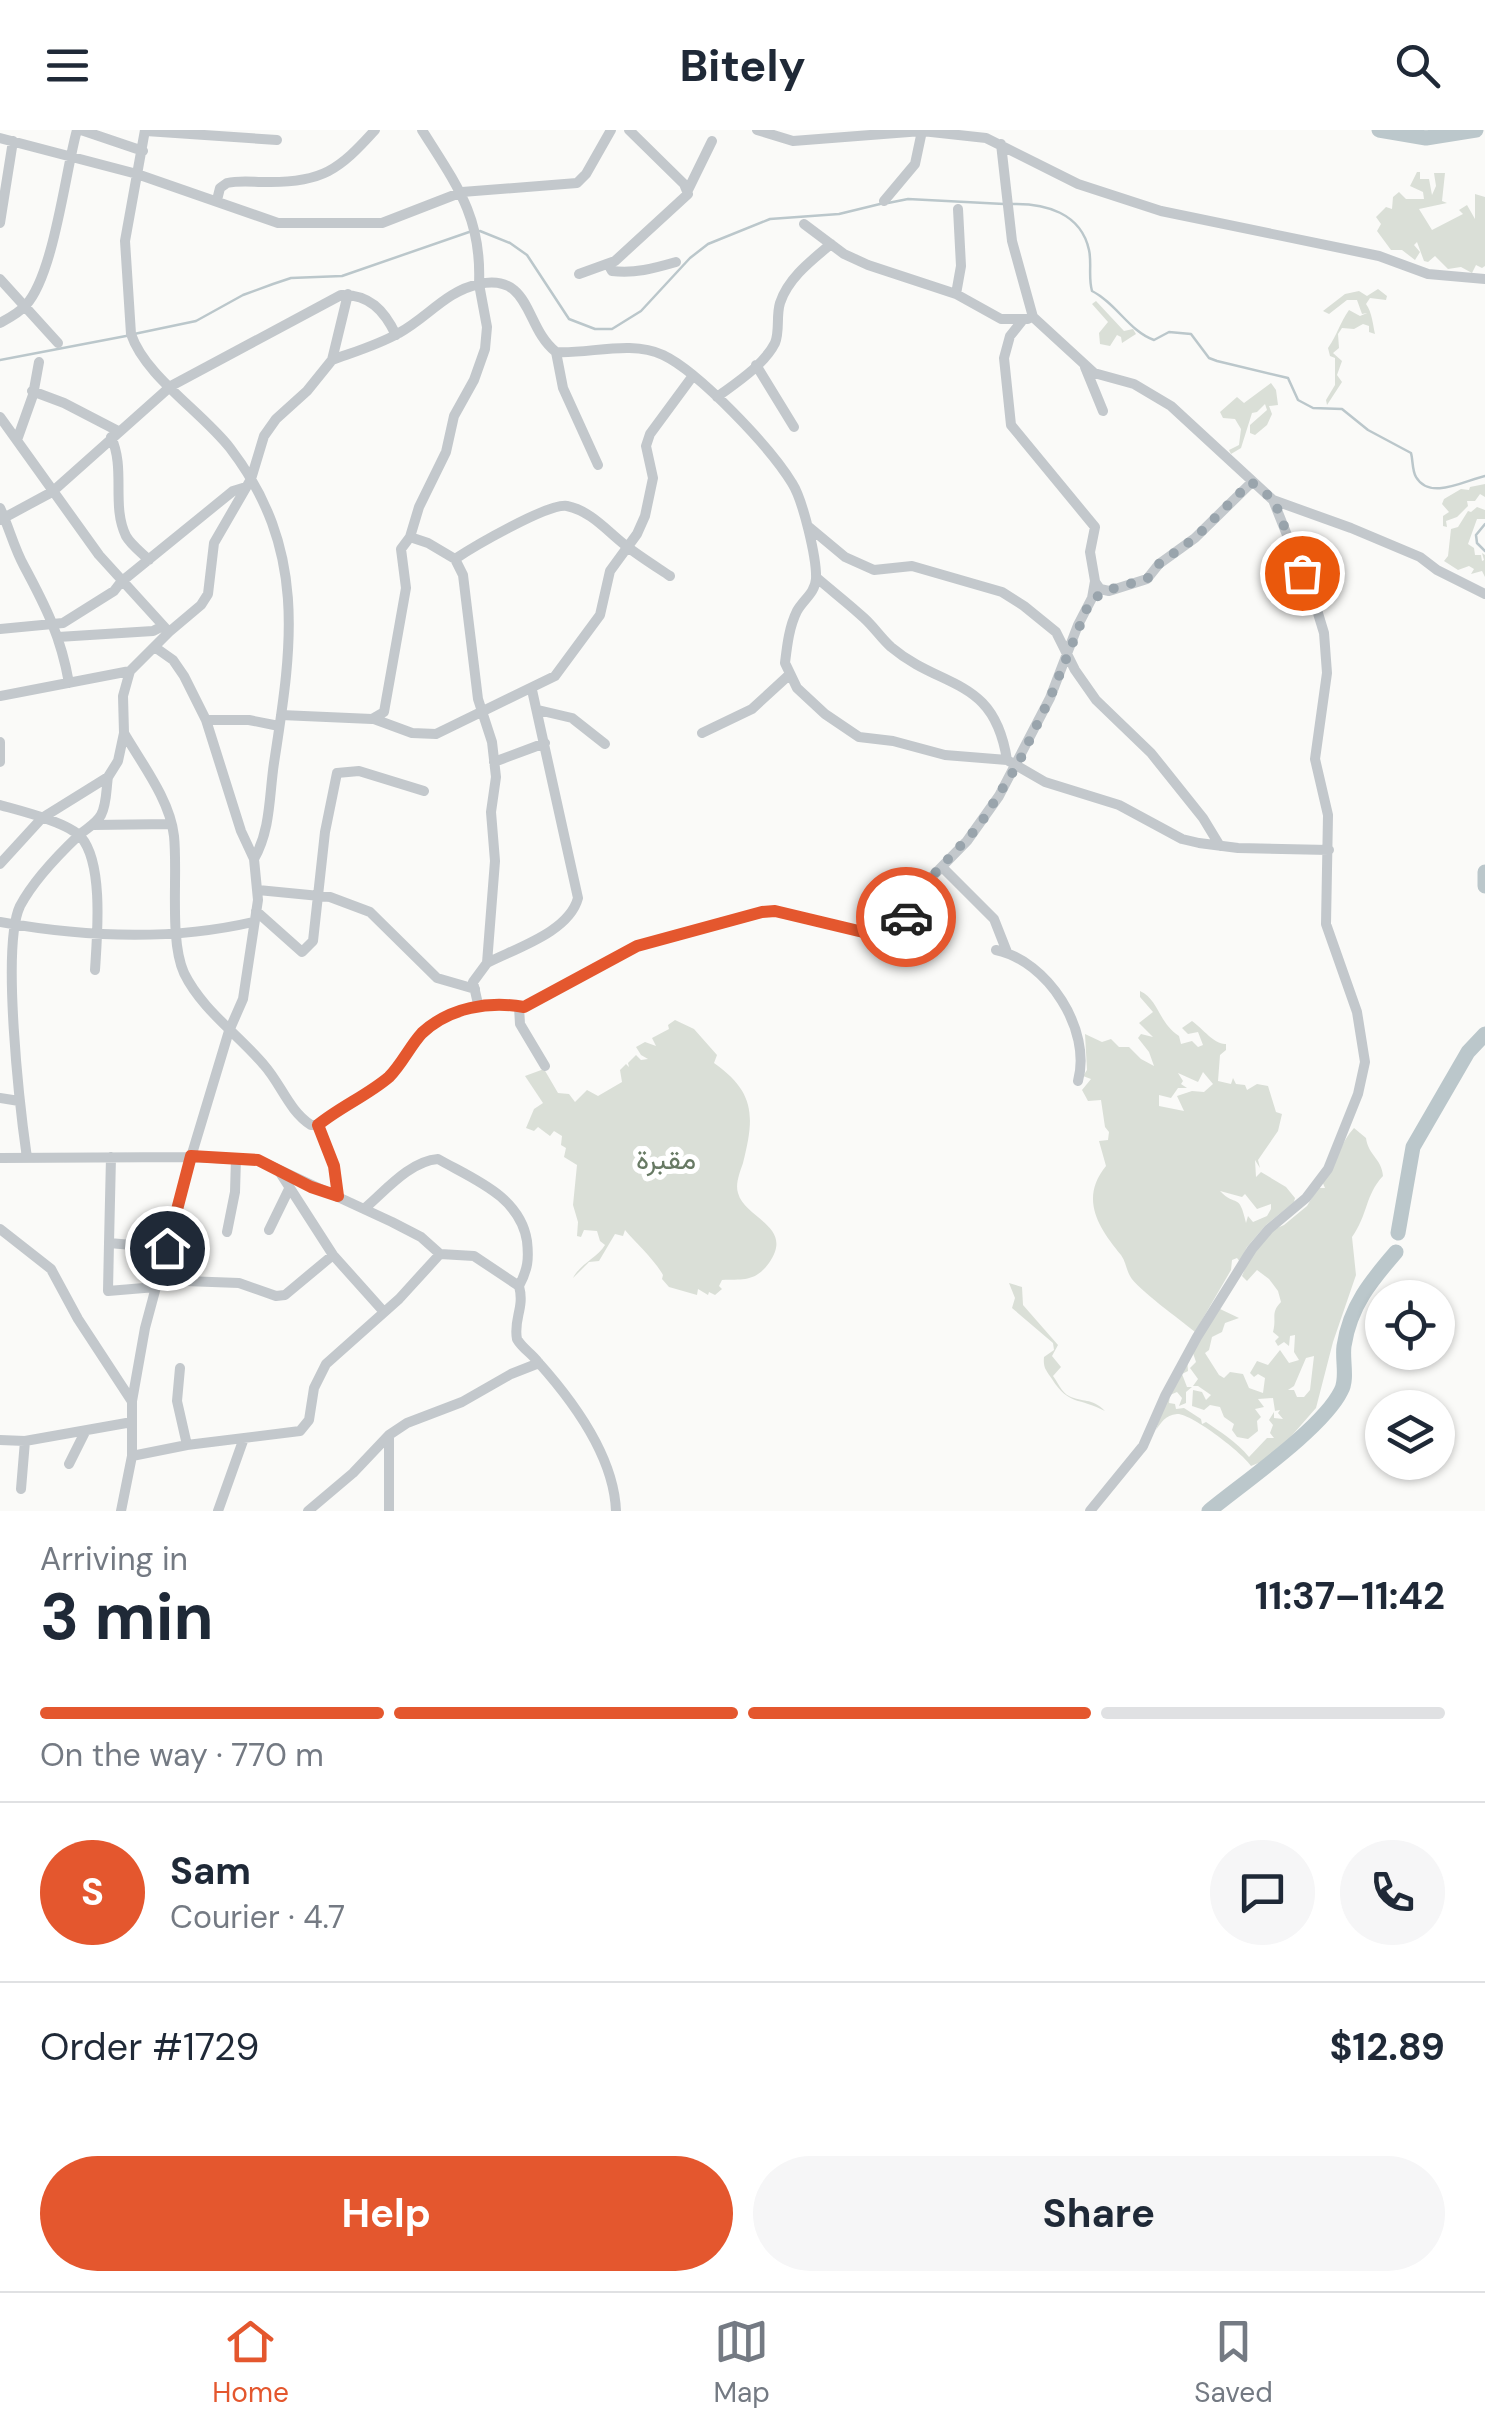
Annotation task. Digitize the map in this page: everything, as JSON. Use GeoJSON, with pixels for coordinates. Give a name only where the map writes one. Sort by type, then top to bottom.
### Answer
{"type":"FeatureCollection","features":[{"type":"Feature","properties":{"kind":"street"},"geometry":{"type":"LineString","coordinates":[[0,323],[24,308],[50,253],[79,130],[143,152]]}},
{"type":"Feature","properties":{"kind":"street"},"geometry":{"type":"LineString","coordinates":[[218,200],[220,188],[226,182],[296,182],[334,171],[376,130]]}},
{"type":"Feature","properties":{"kind":"street"},"geometry":{"type":"LineString","coordinates":[[372,719],[384,712],[406,588],[401,550],[446,452],[454,416],[486,349],[479,241],[462,192],[422,130]]}},
{"type":"Feature","properties":{"kind":"street"},"geometry":{"type":"LineString","coordinates":[[0,138],[138,174],[278,222],[382,222],[462,192],[577,182],[612,130]]}},
{"type":"Feature","properties":{"kind":"street"},"geometry":{"type":"LineString","coordinates":[[629,130],[688,190]]}},
{"type":"Feature","properties":{"kind":"street"},"geometry":{"type":"LineString","coordinates":[[756,130],[793,141],[922,132],[986,138],[1078,184],[1161,211],[1379,256],[1428,274],[1485,278]]}},
{"type":"Feature","properties":{"kind":"street"},"geometry":{"type":"LineString","coordinates":[[254,859],[262,846],[269,816],[289,649],[289,584],[272,528],[212,426],[136,349],[131,334],[125,241],[146,131],[278,140]]}},
{"type":"Feature","properties":{"kind":"street"},"geometry":{"type":"LineString","coordinates":[[884,201],[915,164],[922,132]]}},
{"type":"Feature","properties":{"kind":"street"},"geometry":{"type":"LineString","coordinates":[[0,223],[13,141]]}},
{"type":"Feature","properties":{"kind":"street"},"geometry":{"type":"LineString","coordinates":[[578,274],[608,264],[630,250],[680,205],[712,142]]}},
{"type":"Feature","properties":{"kind":"street"},"geometry":{"type":"LineString","coordinates":[[1001,144],[1012,242],[1027,319]]}},
{"type":"Feature","properties":{"kind":"street"},"geometry":{"type":"LineString","coordinates":[[956,294],[961,266],[958,209]]}},
{"type":"Feature","properties":{"kind":"street"},"geometry":{"type":"LineString","coordinates":[[804,224],[868,265],[956,294],[1001,319],[1010,336]]}},
{"type":"Feature","properties":{"kind":"street"},"geometry":{"type":"LineString","coordinates":[[717,397],[756,365],[774,344],[780,303],[788,288],[809,262],[831,244]]}},
{"type":"Feature","properties":{"kind":"street"},"geometry":{"type":"LineString","coordinates":[[608,264],[612,271],[620,272],[649,270],[676,262]]}},
{"type":"Feature","properties":{"kind":"street"},"geometry":{"type":"LineString","coordinates":[[0,279],[58,343]]}},
{"type":"Feature","properties":{"kind":"street"},"geometry":{"type":"LineString","coordinates":[[332,360],[396,335],[454,293],[479,284],[505,283],[522,298],[545,343],[556,352],[563,388],[598,465]]}},
{"type":"Feature","properties":{"kind":"street"},"geometry":{"type":"LineString","coordinates":[[58,637],[166,629],[201,606],[208,594],[214,543],[249,483],[264,436],[276,418],[307,391],[332,360],[348,294]]}},
{"type":"Feature","properties":{"kind":"street"},"geometry":{"type":"LineString","coordinates":[[69,684],[54,624],[2,516],[52,492],[171,386],[325,302],[348,294],[364,298],[380,309],[396,335]]}},
{"type":"Feature","properties":{"kind":"street"},"geometry":{"type":"LineString","coordinates":[[1001,319],[1027,319],[1094,373],[1134,384],[1171,406],[1274,500],[1420,557],[1436,570],[1485,594]]}},
{"type":"Feature","properties":{"kind":"street"},"geometry":{"type":"LineString","coordinates":[[318,1125],[388,1077],[422,1034],[437,1023],[478,1004],[529,1005],[637,946],[775,911],[863,932],[907,928],[923,886],[979,826],[1050,698],[1090,601],[1094,580],[1090,552],[1095,534],[1093,522],[1011,425],[1004,358],[1010,336],[1027,319]]}},
{"type":"Feature","properties":{"kind":"street"},"geometry":{"type":"LineString","coordinates":[[556,352],[643,349],[664,355],[717,397],[748,428],[795,487],[808,526],[817,578],[796,613],[784,663],[798,688],[825,714],[859,737],[1012,762],[1044,782],[1119,805],[1182,838],[1220,846],[1328,850]]}},
{"type":"Feature","properties":{"kind":"street"},"geometry":{"type":"LineString","coordinates":[[17,440],[39,362]]}},
{"type":"Feature","properties":{"kind":"street"},"geometry":{"type":"LineString","coordinates":[[1082,362],[1103,412]]}},
{"type":"Feature","properties":{"kind":"street"},"geometry":{"type":"LineString","coordinates":[[756,365],[794,427]]}},
{"type":"Feature","properties":{"kind":"street"},"geometry":{"type":"LineString","coordinates":[[206,720],[372,719],[412,733],[436,734],[555,676],[600,615],[610,572],[628,547],[650,500],[653,478],[646,446],[650,434],[692,378]]}},
{"type":"Feature","properties":{"kind":"street"},"geometry":{"type":"LineString","coordinates":[[32,392],[64,403],[115,434],[120,508],[126,535],[149,560]]}},
{"type":"Feature","properties":{"kind":"street"},"geometry":{"type":"LineString","coordinates":[[0,417],[121,582],[166,629]]}},
{"type":"Feature","properties":{"kind":"street"},"geometry":{"type":"LineString","coordinates":[[1090,601],[1108,590],[1147,579],[1251,482]]}},
{"type":"Feature","properties":{"kind":"street"},"geometry":{"type":"LineString","coordinates":[[0,629],[63,623],[117,588],[234,491],[249,483]]}},
{"type":"Feature","properties":{"kind":"street"},"geometry":{"type":"LineString","coordinates":[[1090,1511],[1144,1446],[1189,1352],[1252,1249],[1306,1198],[1328,1169],[1350,1116],[1364,1062],[1357,1012],[1326,924],[1328,816],[1315,759],[1327,673],[1324,633],[1274,500]]}},
{"type":"Feature","properties":{"kind":"street"},"geometry":{"type":"LineString","coordinates":[[456,559],[478,543],[555,506],[568,506],[594,518],[670,576]]}},
{"type":"Feature","properties":{"kind":"street"},"geometry":{"type":"LineString","coordinates":[[808,526],[845,557],[874,570],[906,565],[1002,592],[1051,627],[1096,700],[1152,753],[1220,846]]}},
{"type":"Feature","properties":{"kind":"street"},"geometry":{"type":"LineString","coordinates":[[410,537],[456,559],[463,575],[482,712],[496,777],[491,812],[495,861],[487,963]]}},
{"type":"Feature","properties":{"kind":"street"},"geometry":{"type":"LineString","coordinates":[[817,578],[866,619],[891,647],[969,691],[1003,731],[1012,762]]}},
{"type":"Feature","properties":{"kind":"street"},"geometry":{"type":"LineString","coordinates":[[1094,580],[1100,589],[1108,590]]}},
{"type":"Feature","properties":{"kind":"street"},"geometry":{"type":"LineString","coordinates":[[26,1158],[14,1003],[15,925],[22,903],[34,885],[93,825],[104,807],[108,777],[118,761],[124,733],[123,696],[130,671],[156,648],[166,629]]}},
{"type":"Feature","properties":{"kind":"street"},"geometry":{"type":"LineString","coordinates":[[121,1511],[132,1456],[132,1400],[157,1283],[191,1156],[242,999],[258,890],[254,859],[241,831],[206,720],[173,660],[156,648]]}},
{"type":"Feature","properties":{"kind":"street"},"geometry":{"type":"LineString","coordinates":[[0,696],[130,671]]}},
{"type":"Feature","properties":{"kind":"street"},"geometry":{"type":"LineString","coordinates":[[702,733],[752,709],[789,674]]}},
{"type":"Feature","properties":{"kind":"street"},"geometry":{"type":"LineString","coordinates":[[478,1004],[474,979],[487,963],[544,934],[575,908],[577,888],[532,690]]}},
{"type":"Feature","properties":{"kind":"street"},"geometry":{"type":"LineString","coordinates":[[538,710],[572,718],[605,744]]}},
{"type":"Feature","properties":{"kind":"street"},"geometry":{"type":"LineString","coordinates":[[124,733],[171,824],[183,971],[229,1031],[271,1072],[303,1120],[318,1125]]}},
{"type":"Feature","properties":{"kind":"street"},"geometry":{"type":"LineString","coordinates":[[0,742],[0,762]]}},
{"type":"Feature","properties":{"kind":"street"},"geometry":{"type":"LineString","coordinates":[[494,762],[545,743]]}},
{"type":"Feature","properties":{"kind":"street"},"geometry":{"type":"LineString","coordinates":[[255,916],[302,952],[313,941],[336,773],[359,771],[424,791]]}},
{"type":"Feature","properties":{"kind":"street"},"geometry":{"type":"LineString","coordinates":[[0,864],[42,818],[108,777]]}},
{"type":"Feature","properties":{"kind":"street"},"geometry":{"type":"LineString","coordinates":[[0,805],[79,835],[94,874],[95,970]]}},
{"type":"Feature","properties":{"kind":"street"},"geometry":{"type":"LineString","coordinates":[[93,825],[171,824]]}},
{"type":"Feature","properties":{"kind":"street"},"geometry":{"type":"LineString","coordinates":[[943,868],[994,919],[1002,951],[1028,965],[1070,1016],[1080,1045],[1082,1066],[1078,1081]]}},
{"type":"Feature","properties":{"kind":"street"},"geometry":{"type":"LineString","coordinates":[[258,890],[317,895],[370,912],[436,978],[475,988]]}},
{"type":"Feature","properties":{"kind":"street"},"geometry":{"type":"LineString","coordinates":[[0,922],[97,933],[178,935],[255,916]]}},
{"type":"Feature","properties":{"kind":"street"},"geometry":{"type":"LineString","coordinates":[[519,1007],[520,1024],[545,1066]]}},
{"type":"Feature","properties":{"kind":"street"},"geometry":{"type":"LineString","coordinates":[[0,1098],[19,1101]]}},
{"type":"Feature","properties":{"kind":"street"},"geometry":{"type":"LineString","coordinates":[[318,1125],[334,1166],[338,1196]]}},
{"type":"Feature","properties":{"kind":"street"},"geometry":{"type":"LineString","coordinates":[[0,1158],[191,1156],[258,1160],[421,1236],[440,1254],[474,1256],[519,1286]]}},
{"type":"Feature","properties":{"kind":"street"},"geometry":{"type":"LineString","coordinates":[[111,1157],[108,1291],[157,1283],[239,1284],[276,1296],[285,1295],[333,1255]]}},
{"type":"Feature","properties":{"kind":"street"},"geometry":{"type":"LineString","coordinates":[[227,1232],[235,1192],[236,1158]]}},
{"type":"Feature","properties":{"kind":"street"},"geometry":{"type":"LineString","coordinates":[[365,1208],[406,1172],[438,1158],[500,1195],[517,1210],[525,1229],[529,1265],[519,1286],[523,1302],[516,1339],[580,1416],[616,1490],[616,1511]]}},
{"type":"Feature","properties":{"kind":"street"},"geometry":{"type":"LineString","coordinates":[[279,1170],[333,1255],[384,1312]]}},
{"type":"Feature","properties":{"kind":"street"},"geometry":{"type":"LineString","coordinates":[[269,1230],[289,1189]]}},
{"type":"Feature","properties":{"kind":"street"},"geometry":{"type":"LineString","coordinates":[[0,1229],[52,1269],[78,1318],[132,1400]]}},
{"type":"Feature","properties":{"kind":"street"},"geometry":{"type":"LineString","coordinates":[[109,1243],[167,1248]]}},
{"type":"Feature","properties":{"kind":"street"},"geometry":{"type":"LineString","coordinates":[[132,1456],[187,1445],[282,1435],[306,1426],[314,1388],[326,1364],[440,1254]]}},
{"type":"Feature","properties":{"kind":"street"},"geometry":{"type":"LineString","coordinates":[[308,1511],[353,1474],[389,1434],[539,1363]]}},
{"type":"Feature","properties":{"kind":"street"},"geometry":{"type":"LineString","coordinates":[[180,1368],[177,1401],[187,1445]]}},
{"type":"Feature","properties":{"kind":"street"},"geometry":{"type":"LineString","coordinates":[[0,1440],[25,1441],[132,1422]]}},
{"type":"Feature","properties":{"kind":"street"},"geometry":{"type":"LineString","coordinates":[[70,1464],[85,1432]]}},
{"type":"Feature","properties":{"kind":"street"},"geometry":{"type":"LineString","coordinates":[[389,1434],[389,1511]]}},
{"type":"Feature","properties":{"kind":"street"},"geometry":{"type":"LineString","coordinates":[[218,1511],[244,1438]]}},
{"type":"Feature","properties":{"kind":"street"},"geometry":{"type":"LineString","coordinates":[[21,1488],[25,1441]]}},
{"type":"Feature","properties":{"kind":"green space"},"geometry":{"type":"Polygon","coordinates":[[[1417,172],[1420,179],[1429,179],[1432,195],[1436,186],[1434,173],[1445,173],[1442,201],[1447,203],[1419,209],[1432,230],[1463,214],[1459,210],[1467,205],[1475,219],[1475,194],[1485,197],[1485,266],[1476,265],[1472,273],[1461,267],[1448,269],[1435,256],[1424,261],[1417,242],[1414,245],[1420,252],[1415,260],[1402,250],[1391,250],[1377,231],[1381,224],[1376,217],[1386,207],[1392,209],[1393,197],[1399,192],[1406,199],[1424,199],[1423,192],[1410,186],[1417,172]]]}},
{"type":"Feature","properties":{"kind":"green space"},"geometry":{"type":"Polygon","coordinates":[[[1378,289],[1387,296],[1386,300],[1370,298],[1366,304],[1375,334],[1363,324],[1354,329],[1342,328],[1338,334],[1339,348],[1333,353],[1342,361],[1337,375],[1342,382],[1327,405],[1335,385],[1335,358],[1328,348],[1349,310],[1360,316],[1367,313],[1362,314],[1357,300],[1347,300],[1329,314],[1323,311],[1345,294],[1359,291],[1367,296],[1378,289]]]}},
{"type":"Feature","properties":{"kind":"green space"},"geometry":{"type":"Polygon","coordinates":[[[1096,301],[1124,331],[1133,329],[1136,334],[1122,343],[1117,335],[1110,346],[1100,344],[1099,333],[1108,322],[1092,304],[1096,301]]]}},
{"type":"Feature","properties":{"kind":"green space"},"geometry":{"type":"Polygon","coordinates":[[[1271,383],[1278,405],[1269,406],[1272,414],[1267,425],[1255,435],[1250,433],[1250,425],[1267,410],[1265,404],[1252,413],[1241,448],[1231,454],[1229,450],[1239,445],[1241,429],[1235,419],[1223,418],[1220,412],[1237,397],[1244,403],[1271,383]]]}},
{"type":"Feature","properties":{"kind":"green space"},"geometry":{"type":"Polygon","coordinates":[[[1485,484],[1485,497],[1480,494],[1475,501],[1467,501],[1468,506],[1446,521],[1447,527],[1443,526],[1443,516],[1449,512],[1442,504],[1444,499],[1461,489],[1485,484]]]}},
{"type":"Feature","properties":{"kind":"green space"},"geometry":{"type":"Polygon","coordinates":[[[1477,507],[1485,510],[1485,519],[1477,519],[1468,544],[1475,555],[1481,555],[1482,561],[1482,553],[1485,555],[1485,577],[1482,571],[1471,574],[1474,569],[1469,566],[1458,570],[1444,561],[1451,529],[1477,507]]]}},
{"type":"Feature","properties":{"kind":"green space"},"geometry":{"type":"Polygon","coordinates":[[[1140,991],[1151,1000],[1181,1044],[1192,1041],[1198,1047],[1203,1045],[1198,1032],[1188,1034],[1182,1028],[1192,1021],[1213,1039],[1226,1044],[1220,1055],[1218,1081],[1231,1084],[1233,1078],[1247,1090],[1257,1084],[1268,1086],[1276,1112],[1282,1114],[1278,1131],[1258,1160],[1260,1168],[1255,1160],[1256,1177],[1261,1172],[1286,1187],[1294,1202],[1266,1225],[1240,1262],[1237,1258],[1232,1260],[1231,1270],[1195,1332],[1134,1282],[1099,1224],[1093,1202],[1098,1178],[1106,1166],[1099,1141],[1108,1140],[1109,1132],[1101,1100],[1088,1101],[1082,1090],[1091,1079],[1083,1076],[1087,1070],[1085,1034],[1129,1047],[1154,1066],[1138,1038],[1141,1034],[1153,1037],[1139,1023],[1153,1012],[1140,997],[1140,991]],[[1203,1072],[1198,1082],[1178,1073],[1181,1084],[1187,1088],[1178,1088],[1171,1098],[1159,1095],[1159,1106],[1184,1111],[1177,1096],[1204,1092],[1213,1084],[1203,1072]],[[1220,1191],[1239,1203],[1246,1223],[1248,1216],[1253,1222],[1267,1216],[1271,1209],[1271,1204],[1257,1209],[1245,1194],[1242,1197],[1220,1191]]]}},
{"type":"Feature","properties":{"kind":"green space","name":"مقبرة"},"geometry":{"type":"Polygon","coordinates":[[[675,1020],[694,1029],[717,1055],[714,1063],[738,1084],[744,1095],[749,1132],[737,1189],[742,1202],[766,1224],[776,1240],[769,1263],[759,1274],[722,1280],[722,1289],[715,1295],[698,1289],[697,1295],[669,1287],[655,1263],[625,1230],[623,1236],[615,1234],[599,1261],[589,1262],[573,1278],[605,1245],[597,1231],[584,1230],[581,1237],[577,1236],[573,1205],[577,1165],[564,1157],[562,1136],[554,1131],[550,1136],[538,1127],[534,1131],[526,1128],[534,1109],[543,1103],[525,1076],[544,1069],[558,1093],[569,1094],[575,1102],[587,1090],[598,1096],[622,1082],[620,1070],[626,1064],[629,1067],[636,1055],[641,1060],[648,1059],[636,1047],[645,1042],[656,1046],[652,1038],[669,1029],[668,1025],[675,1020]]]}},
{"type":"Feature","properties":{"kind":"green space"},"geometry":{"type":"Polygon","coordinates":[[[1354,1128],[1366,1138],[1383,1176],[1352,1237],[1356,1275],[1316,1408],[1273,1457],[1251,1466],[1217,1435],[1184,1415],[1169,1416],[1156,1430],[1174,1383],[1191,1349],[1220,1309],[1239,1318],[1225,1323],[1222,1332],[1212,1337],[1205,1353],[1219,1375],[1224,1378],[1230,1372],[1243,1374],[1249,1388],[1263,1393],[1265,1378],[1250,1373],[1257,1361],[1268,1365],[1280,1350],[1289,1363],[1299,1360],[1294,1352],[1295,1335],[1290,1336],[1289,1346],[1284,1342],[1278,1346],[1275,1341],[1279,1337],[1273,1332],[1281,1302],[1278,1291],[1257,1270],[1247,1281],[1242,1276],[1251,1254],[1270,1231],[1307,1206],[1318,1188],[1325,1188],[1322,1181],[1354,1128]],[[1193,1353],[1187,1359],[1188,1371],[1182,1374],[1187,1387],[1192,1387],[1186,1392],[1186,1403],[1179,1406],[1182,1398],[1177,1392],[1170,1395],[1169,1403],[1175,1404],[1176,1409],[1184,1408],[1201,1419],[1202,1424],[1206,1422],[1249,1457],[1267,1438],[1274,1438],[1269,1420],[1274,1412],[1274,1418],[1283,1419],[1280,1410],[1275,1411],[1273,1398],[1258,1399],[1264,1407],[1255,1409],[1261,1417],[1257,1421],[1258,1431],[1248,1439],[1237,1437],[1232,1430],[1234,1424],[1224,1417],[1220,1407],[1210,1405],[1204,1410],[1192,1406],[1193,1390],[1202,1392],[1206,1400],[1211,1395],[1193,1386],[1198,1379],[1190,1368],[1196,1362],[1193,1353]],[[1314,1356],[1306,1358],[1294,1386],[1288,1390],[1294,1390],[1297,1397],[1304,1397],[1310,1390],[1314,1356]]]}},
{"type":"Feature","properties":{"kind":"green space"},"geometry":{"type":"Polygon","coordinates":[[[1009,1283],[1022,1287],[1023,1305],[1058,1345],[1052,1356],[1061,1367],[1053,1376],[1062,1390],[1105,1411],[1069,1397],[1058,1388],[1044,1364],[1044,1357],[1054,1350],[1053,1343],[1012,1308],[1015,1298],[1009,1283]]]}},
{"type":"Feature","properties":{"kind":"waterway"},"geometry":{"type":"LineString","coordinates":[[1379,130],[1426,138],[1476,130]]}},
{"type":"Feature","properties":{"kind":"waterway"},"geometry":{"type":"LineString","coordinates":[[888,203],[908,199],[1004,204]]}},
{"type":"Feature","properties":{"kind":"waterway"},"geometry":{"type":"LineString","coordinates":[[480,231],[527,255],[569,319],[595,329],[612,329],[641,311],[708,244],[770,219],[839,214],[880,204]]}},
{"type":"Feature","properties":{"kind":"waterway"},"geometry":{"type":"LineString","coordinates":[[1012,204],[1049,208],[1070,219],[1085,237],[1089,250],[1092,291],[1145,336],[1154,340],[1169,332],[1191,334],[1209,358],[1288,378],[1298,400],[1313,408],[1342,409],[1368,430],[1411,453],[1416,477],[1430,488],[1449,487],[1485,476]]}},
{"type":"Feature","properties":{"kind":"waterway"},"geometry":{"type":"LineString","coordinates":[[134,334],[196,321],[243,295],[291,278],[342,276],[472,231]]}},
{"type":"Feature","properties":{"kind":"waterway"},"geometry":{"type":"LineString","coordinates":[[0,360],[126,336]]}},
{"type":"Feature","properties":{"kind":"waterway"},"geometry":{"type":"LineString","coordinates":[[1485,524],[1476,535],[1477,543],[1485,551]]}},
{"type":"Feature","properties":{"kind":"waterway"},"geometry":{"type":"LineString","coordinates":[[1485,872],[1485,886]]}},
{"type":"Feature","properties":{"kind":"waterway"},"geometry":{"type":"LineString","coordinates":[[1398,1233],[1413,1147],[1468,1052],[1485,1034]]}},
{"type":"Feature","properties":{"kind":"waterway"},"geometry":{"type":"LineString","coordinates":[[1209,1511],[1300,1438],[1332,1406],[1343,1386],[1344,1346],[1356,1306],[1396,1252]]}},
{"type":"Feature","properties":{"kind":"way so far"},"geometry":{"type":"LineString","coordinates":[[906,917],[923,886],[979,826],[1018,764],[1090,601],[1108,590],[1147,579],[1251,482],[1274,500],[1302,573]]}},
{"type":"Feature","properties":{"kind":"route"},"geometry":{"type":"LineString","coordinates":[[167,1248],[191,1156],[258,1160],[338,1196],[334,1166],[318,1125],[388,1077],[422,1034],[478,1004],[524,1007],[637,946],[762,912],[775,911],[863,932],[901,927],[906,917]]}}]}
